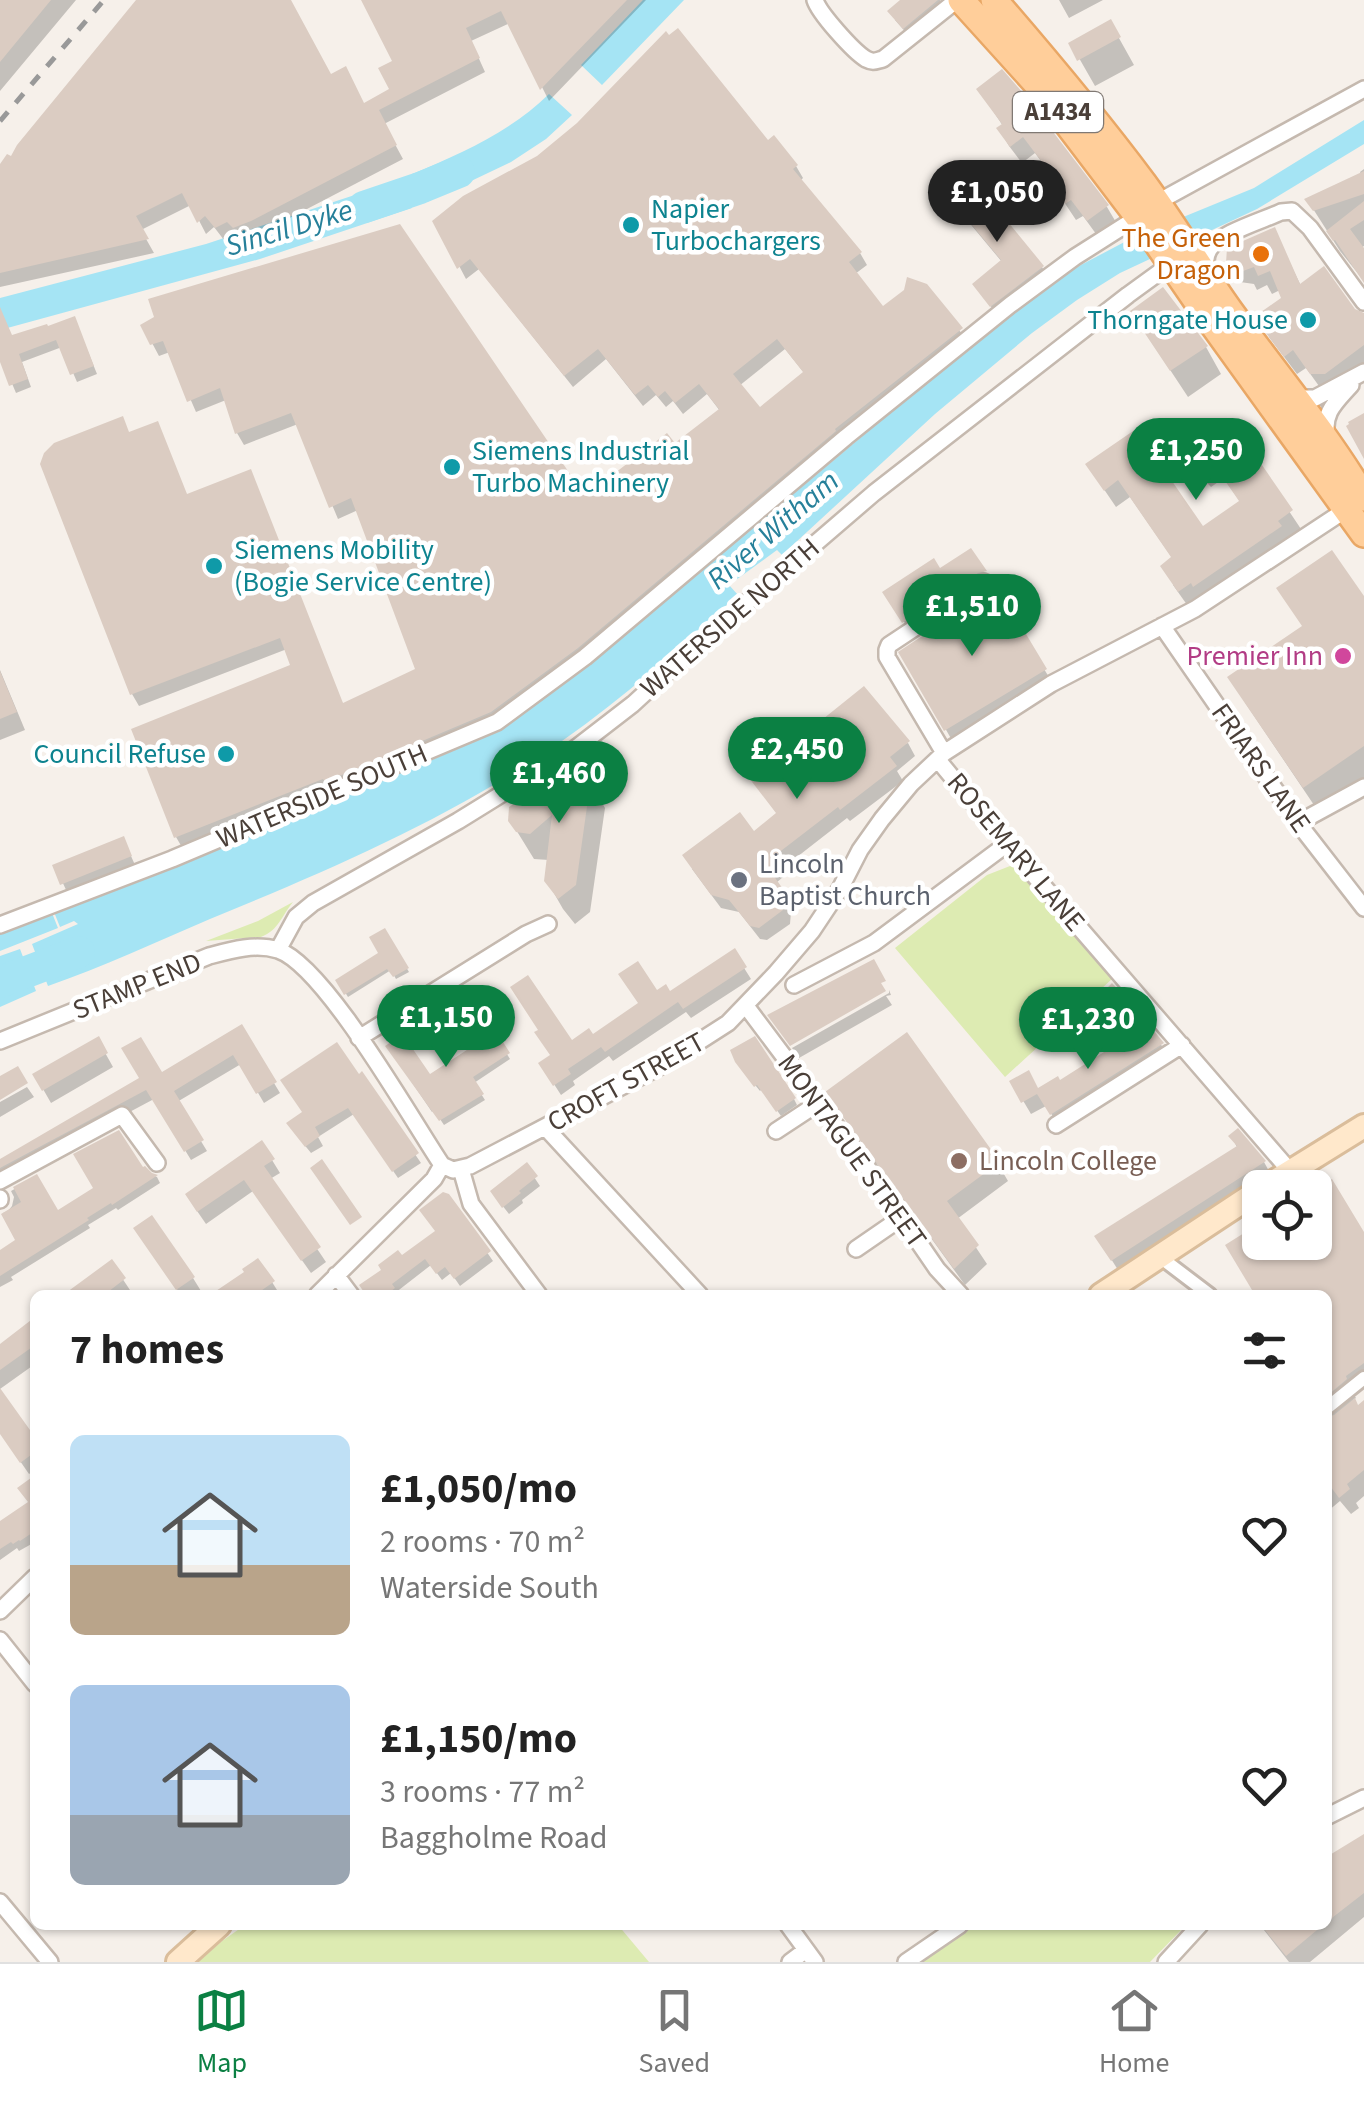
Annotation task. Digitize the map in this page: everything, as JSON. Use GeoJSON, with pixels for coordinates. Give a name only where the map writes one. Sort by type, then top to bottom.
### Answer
{"type":"FeatureCollection","features":[{"type":"Feature","properties":{"kind":"main road","name":"A1434"},"geometry":{"type":"LineString","coordinates":[[959,0],[1152,217]]}},
{"type":"Feature","properties":{"kind":"main road","name":"A1434"},"geometry":{"type":"LineString","coordinates":[[994,0],[1074,93],[1175,255],[1211,322],[1311,433]]}},
{"type":"Feature","properties":{"kind":"main road","name":"A1434"},"geometry":{"type":"LineString","coordinates":[[1175,255],[1207,278],[1294,398],[1355,503],[1364,534]]}},
{"type":"Feature","properties":{"kind":"main road"},"geometry":{"type":"LineString","coordinates":[[1292,1170],[1364,1126]]}},
{"type":"Feature","properties":{"kind":"main road"},"geometry":{"type":"LineString","coordinates":[[1109,1290],[1242,1202]]}},
{"type":"Feature","properties":{"kind":"main road"},"geometry":{"type":"LineString","coordinates":[[178,1962],[213,1930]]}},
{"type":"Feature","properties":{"kind":"street"},"geometry":{"type":"LineString","coordinates":[[815,0],[818,11],[864,57],[875,61],[883,59],[959,0]]}},
{"type":"Feature","properties":{"kind":"street","name":"WATERSIDE SOUTH"},"geometry":{"type":"LineString","coordinates":[[0,925],[172,859],[497,722],[585,656],[846,437],[1075,257],[1152,217],[1364,90]]}},
{"type":"Feature","properties":{"kind":"street"},"geometry":{"type":"LineString","coordinates":[[1207,278],[1206,258],[1218,240],[1281,212],[1292,211],[1310,228],[1364,302]]}},
{"type":"Feature","properties":{"kind":"street","name":"WATERSIDE NORTH"},"geometry":{"type":"LineString","coordinates":[[278,950],[296,917],[313,904],[508,790],[576,748],[619,715],[874,493],[1175,255]]}},
{"type":"Feature","properties":{"kind":"street"},"geometry":{"type":"LineString","coordinates":[[1311,433],[1324,426],[1326,416],[1360,375]]}},
{"type":"Feature","properties":{"kind":"street"},"geometry":{"type":"LineString","coordinates":[[1294,398],[1314,398],[1360,375]]}},
{"type":"Feature","properties":{"kind":"street","name":"CROFT STREET"},"geometry":{"type":"LineString","coordinates":[[461,1169],[546,1127],[728,1023],[812,930],[882,819],[941,756],[1050,684],[1195,610],[1355,503]]}},
{"type":"Feature","properties":{"kind":"street","name":"ROSEMARY LANE"},"geometry":{"type":"LineString","coordinates":[[984,582],[889,645],[887,658],[941,756],[1007,844],[1289,1170]]}},
{"type":"Feature","properties":{"kind":"street","name":"FRIARS LANE"},"geometry":{"type":"LineString","coordinates":[[1162,626],[1298,823],[1364,908]]}},
{"type":"Feature","properties":{"kind":"street"},"geometry":{"type":"LineString","coordinates":[[1298,823],[1364,787]]}},
{"type":"Feature","properties":{"kind":"street"},"geometry":{"type":"LineString","coordinates":[[794,985],[874,943],[1007,844]]}},
{"type":"Feature","properties":{"kind":"street"},"geometry":{"type":"LineString","coordinates":[[360,1038],[548,924]]}},
{"type":"Feature","properties":{"kind":"street","name":"STAMP END"},"geometry":{"type":"LineString","coordinates":[[0,1041],[209,956],[240,948],[278,950]]}},
{"type":"Feature","properties":{"kind":"street"},"geometry":{"type":"LineString","coordinates":[[278,950],[312,974],[360,1038],[442,1166],[461,1169],[472,1204],[535,1290]]}},
{"type":"Feature","properties":{"kind":"street","name":"MONTAGUE STREET"},"geometry":{"type":"LineString","coordinates":[[746,1006],[956,1290]]}},
{"type":"Feature","properties":{"kind":"street"},"geometry":{"type":"LineString","coordinates":[[1056,1126],[1182,1045]]}},
{"type":"Feature","properties":{"kind":"street"},"geometry":{"type":"LineString","coordinates":[[776,1131],[820,1102]]}},
{"type":"Feature","properties":{"kind":"street"},"geometry":{"type":"LineString","coordinates":[[0,1181],[122,1115],[157,1163]]}},
{"type":"Feature","properties":{"kind":"street"},"geometry":{"type":"LineString","coordinates":[[546,1127],[695,1290]]}},
{"type":"Feature","properties":{"kind":"street"},"geometry":{"type":"LineString","coordinates":[[322,1290],[434,1179],[442,1166]]}},
{"type":"Feature","properties":{"kind":"street"},"geometry":{"type":"LineString","coordinates":[[856,1249],[900,1218]]}},
{"type":"Feature","properties":{"kind":"street"},"geometry":{"type":"LineString","coordinates":[[1160,1257],[1203,1290]]}},
{"type":"Feature","properties":{"kind":"street"},"geometry":{"type":"LineString","coordinates":[[336,1275],[347,1290]]}},
{"type":"Feature","properties":{"kind":"street"},"geometry":{"type":"LineString","coordinates":[[1332,1404],[1364,1378]]}},
{"type":"Feature","properties":{"kind":"street"},"geometry":{"type":"LineString","coordinates":[[0,1611],[30,1582]]}},
{"type":"Feature","properties":{"kind":"street"},"geometry":{"type":"LineString","coordinates":[[0,1640],[30,1678]]}},
{"type":"Feature","properties":{"kind":"street"},"geometry":{"type":"LineString","coordinates":[[1332,1814],[1364,1798]]}},
{"type":"Feature","properties":{"kind":"street"},"geometry":{"type":"LineString","coordinates":[[0,1902],[50,1962]]}},
{"type":"Feature","properties":{"kind":"street"},"geometry":{"type":"LineString","coordinates":[[790,1962],[811,1956],[792,1930]]}},
{"type":"Feature","properties":{"kind":"street"},"geometry":{"type":"LineString","coordinates":[[906,1962],[953,1930]]}},
{"type":"Feature","properties":{"kind":"street"},"geometry":{"type":"LineString","coordinates":[[1166,1962],[1195,1930]]}},
{"type":"Feature","properties":{"kind":"green space"},"geometry":{"type":"Polygon","coordinates":[[[1010,866],[1021,871],[1112,979],[1005,1077],[895,948],[987,875],[1010,866]]]}},
{"type":"Feature","properties":{"kind":"green space"},"geometry":{"type":"Polygon","coordinates":[[[293,902],[276,926],[261,937],[206,941],[258,921],[293,902]]]}},
{"type":"Feature","properties":{"kind":"green space"},"geometry":{"type":"Polygon","coordinates":[[[238,1930],[622,1930],[649,1962],[198,1962],[238,1930]]]}},
{"type":"Feature","properties":{"kind":"green space"},"geometry":{"type":"Polygon","coordinates":[[[958,1930],[1181,1930],[1150,1962],[916,1962],[958,1930]]]}},
{"type":"Feature","properties":{"kind":"water"},"geometry":{"type":"Polygon","coordinates":[[[643,0],[684,0],[602,85],[581,65],[643,0]]]}},
{"type":"Feature","properties":{"kind":"water"},"geometry":{"type":"Polygon","coordinates":[[[549,94],[572,115],[546,139],[511,162],[427,202],[412,174],[502,130],[549,94]]]}},
{"type":"Feature","properties":{"kind":"water"},"geometry":{"type":"Polygon","coordinates":[[[1364,120],[1364,144],[1257,209],[1120,273],[1032,333],[935,414],[782,555],[777,550],[729,585],[738,595],[652,671],[521,768],[435,818],[346,861],[48,986],[32,944],[78,924],[74,921],[60,927],[54,912],[420,765],[485,737],[520,716],[1012,311],[1079,266],[1132,238],[1254,188],[1364,120]]]}},
{"type":"Feature","properties":{"kind":"water"},"geometry":{"type":"Polygon","coordinates":[[[397,181],[412,208],[260,259],[0,330],[0,298],[206,244],[397,181]]]}},
{"type":"Feature","properties":{"kind":"water"},"geometry":{"type":"Polygon","coordinates":[[[52,913],[58,928],[0,951],[0,934],[52,913]]]}},
{"type":"Feature","properties":{"kind":"water"},"geometry":{"type":"Polygon","coordinates":[[[20,949],[36,991],[0,1007],[0,956],[20,949]]]}},
{"type":"Feature","properties":{"kind":"building"},"geometry":{"type":"Polygon","coordinates":[[[0,0],[51,0],[0,62],[0,0]]]}},
{"type":"Feature","properties":{"kind":"building"},"geometry":{"type":"Polygon","coordinates":[[[136,0],[291,0],[331,74],[346,66],[364,103],[389,89],[378,68],[392,61],[361,0],[627,0],[540,90],[501,11],[466,28],[480,58],[379,110],[397,145],[251,221],[233,228],[227,222],[215,228],[205,216],[197,223],[182,193],[136,216],[149,239],[0,273],[0,164],[7,154],[11,156],[136,0]]]}},
{"type":"Feature","properties":{"kind":"building"},"geometry":{"type":"Polygon","coordinates":[[[900,0],[938,0],[903,29],[887,11],[900,0]]]}},
{"type":"Feature","properties":{"kind":"building"},"geometry":{"type":"Polygon","coordinates":[[[1111,19],[1121,37],[1077,61],[1068,43],[1111,19]]]}},
{"type":"Feature","properties":{"kind":"building"},"geometry":{"type":"Polygon","coordinates":[[[678,28],[768,140],[774,135],[798,165],[793,169],[862,252],[849,262],[883,306],[904,290],[907,277],[927,284],[963,328],[835,429],[578,648],[491,712],[325,782],[323,779],[174,838],[131,729],[290,665],[280,638],[130,695],[40,464],[44,453],[54,443],[123,416],[129,432],[158,421],[187,494],[251,469],[343,703],[415,669],[351,498],[329,508],[291,413],[235,434],[220,388],[187,402],[163,341],[150,345],[140,325],[154,317],[148,299],[400,224],[585,496],[667,433],[675,443],[719,409],[699,384],[675,403],[665,391],[658,397],[648,385],[635,395],[598,349],[564,376],[470,259],[457,269],[432,221],[463,196],[537,156],[577,123],[666,31],[669,35],[678,28]],[[777,339],[733,374],[760,407],[803,372],[777,339]]]}},
{"type":"Feature","properties":{"kind":"building"},"geometry":{"type":"Polygon","coordinates":[[[1002,69],[1109,205],[1087,221],[1071,200],[1065,204],[1051,186],[1057,182],[1023,137],[1010,147],[996,128],[1002,124],[976,89],[1002,69]]]}},
{"type":"Feature","properties":{"kind":"building"},"geometry":{"type":"Polygon","coordinates":[[[1364,171],[1364,194],[1313,211],[1304,199],[1364,171]]]}},
{"type":"Feature","properties":{"kind":"building"},"geometry":{"type":"Polygon","coordinates":[[[973,179],[1044,266],[990,307],[972,284],[1001,260],[953,202],[955,193],[973,179]]]}},
{"type":"Feature","properties":{"kind":"building"},"geometry":{"type":"Polygon","coordinates":[[[1364,201],[1364,220],[1350,229],[1364,248],[1364,283],[1326,231],[1364,201]]]}},
{"type":"Feature","properties":{"kind":"building","name":"Thorngate House"},"geometry":{"type":"Polygon","coordinates":[[[1275,227],[1300,284],[1324,266],[1355,309],[1364,313],[1364,345],[1325,374],[1310,374],[1293,350],[1284,357],[1254,317],[1281,298],[1270,271],[1258,276],[1254,267],[1243,271],[1241,265],[1226,263],[1227,248],[1275,227]]]}},
{"type":"Feature","properties":{"kind":"building"},"geometry":{"type":"Polygon","coordinates":[[[1163,287],[1208,346],[1170,371],[1130,311],[1163,287]]]}},
{"type":"Feature","properties":{"kind":"building"},"geometry":{"type":"Polygon","coordinates":[[[0,307],[12,335],[75,316],[94,366],[70,375],[56,340],[19,354],[28,379],[9,386],[0,362],[0,307]]]}},
{"type":"Feature","properties":{"kind":"building"},"geometry":{"type":"Polygon","coordinates":[[[1364,413],[1364,459],[1346,426],[1364,413]]]}},
{"type":"Feature","properties":{"kind":"building"},"geometry":{"type":"Polygon","coordinates":[[[1235,426],[1293,510],[1278,521],[1282,526],[1193,587],[1191,583],[1178,592],[1160,566],[1171,557],[1118,480],[1104,491],[1085,464],[1136,429],[1203,526],[1239,501],[1212,462],[1199,471],[1186,456],[1235,426]]]}},
{"type":"Feature","properties":{"kind":"building"},"geometry":{"type":"Polygon","coordinates":[[[971,548],[987,571],[902,623],[882,592],[934,558],[940,568],[971,548]]]}},
{"type":"Feature","properties":{"kind":"building"},"geometry":{"type":"Polygon","coordinates":[[[1332,550],[1364,596],[1364,746],[1303,788],[1227,677],[1302,626],[1276,588],[1332,550]]]}},
{"type":"Feature","properties":{"kind":"building"},"geometry":{"type":"Polygon","coordinates":[[[995,583],[1047,669],[944,731],[898,652],[990,591],[995,583]]]}},
{"type":"Feature","properties":{"kind":"building"},"geometry":{"type":"Polygon","coordinates":[[[0,671],[17,712],[0,719],[0,671]]]}},
{"type":"Feature","properties":{"kind":"building"},"geometry":{"type":"Polygon","coordinates":[[[864,686],[910,741],[890,757],[897,766],[773,857],[778,863],[769,869],[785,892],[783,910],[759,928],[750,926],[729,900],[711,895],[682,855],[740,812],[754,831],[776,813],[746,774],[864,686]]]}},
{"type":"Feature","properties":{"kind":"building"},"geometry":{"type":"Polygon","coordinates":[[[577,760],[591,778],[576,885],[558,899],[544,881],[552,815],[530,834],[516,832],[508,821],[509,807],[521,799],[554,802],[557,773],[577,760]]]}},
{"type":"Feature","properties":{"kind":"building"},"geometry":{"type":"Polygon","coordinates":[[[124,836],[132,856],[60,885],[52,865],[124,836]]]}},
{"type":"Feature","properties":{"kind":"building"},"geometry":{"type":"Polygon","coordinates":[[[385,928],[409,968],[393,977],[387,969],[344,995],[335,980],[378,953],[369,937],[385,928]]]}},
{"type":"Feature","properties":{"kind":"building"},"geometry":{"type":"Polygon","coordinates":[[[735,948],[747,967],[683,1009],[678,1002],[605,1052],[601,1047],[568,1069],[571,1074],[553,1086],[538,1063],[550,1055],[510,987],[528,975],[572,1040],[589,1028],[593,1034],[638,1003],[618,974],[638,961],[657,990],[666,984],[670,991],[735,948]]]}},
{"type":"Feature","properties":{"kind":"building"},"geometry":{"type":"Polygon","coordinates":[[[874,959],[886,981],[881,983],[886,991],[790,1046],[767,1015],[874,959]]]}},
{"type":"Feature","properties":{"kind":"building"},"geometry":{"type":"Polygon","coordinates":[[[1112,983],[1123,995],[1108,1009],[1098,997],[1112,983]]]}},
{"type":"Feature","properties":{"kind":"building"},"geometry":{"type":"Polygon","coordinates":[[[421,1013],[428,1025],[406,1039],[430,1074],[496,1031],[510,1053],[473,1077],[484,1094],[439,1121],[385,1046],[403,1034],[398,1027],[421,1013]]]}},
{"type":"Feature","properties":{"kind":"building"},"geometry":{"type":"Polygon","coordinates":[[[242,1024],[277,1082],[256,1094],[233,1055],[174,1091],[204,1140],[184,1152],[146,1090],[0,1168],[0,1159],[139,1078],[121,1048],[141,1037],[162,1072],[242,1024]]]}},
{"type":"Feature","properties":{"kind":"building"},"geometry":{"type":"Polygon","coordinates":[[[1148,1024],[1164,1043],[1050,1115],[1037,1094],[1021,1103],[1009,1081],[1029,1070],[1038,1088],[1058,1076],[1060,1080],[1148,1024]]]}},
{"type":"Feature","properties":{"kind":"building"},"geometry":{"type":"Polygon","coordinates":[[[907,1032],[1000,1162],[947,1201],[979,1245],[954,1269],[825,1092],[907,1032]]]}},
{"type":"Feature","properties":{"kind":"building"},"geometry":{"type":"Polygon","coordinates":[[[99,1036],[108,1053],[42,1091],[32,1074],[99,1036]]]}},
{"type":"Feature","properties":{"kind":"building"},"geometry":{"type":"Polygon","coordinates":[[[755,1036],[796,1098],[776,1112],[735,1062],[730,1050],[755,1036]]]}},
{"type":"Feature","properties":{"kind":"building"},"geometry":{"type":"Polygon","coordinates":[[[337,1042],[419,1153],[392,1172],[348,1108],[315,1127],[320,1136],[305,1147],[286,1123],[302,1112],[280,1080],[337,1042]]]}},
{"type":"Feature","properties":{"kind":"building"},"geometry":{"type":"Polygon","coordinates":[[[18,1066],[28,1083],[0,1100],[0,1076],[18,1066]]]}},
{"type":"Feature","properties":{"kind":"building"},"geometry":{"type":"Polygon","coordinates":[[[1238,1128],[1266,1161],[1252,1170],[1242,1170],[1242,1176],[1111,1261],[1094,1236],[1237,1146],[1228,1136],[1238,1128]]]}},
{"type":"Feature","properties":{"kind":"building"},"geometry":{"type":"Polygon","coordinates":[[[119,1130],[143,1167],[158,1175],[0,1276],[0,1250],[15,1240],[1,1214],[21,1202],[13,1187],[37,1174],[58,1210],[93,1188],[73,1154],[119,1130]]]}},
{"type":"Feature","properties":{"kind":"building"},"geometry":{"type":"Polygon","coordinates":[[[262,1140],[275,1159],[264,1166],[321,1247],[301,1261],[244,1180],[197,1212],[185,1194],[262,1140]]]}},
{"type":"Feature","properties":{"kind":"building"},"geometry":{"type":"Polygon","coordinates":[[[322,1159],[362,1217],[350,1225],[310,1168],[322,1159]]]}},
{"type":"Feature","properties":{"kind":"building"},"geometry":{"type":"Polygon","coordinates":[[[527,1162],[538,1176],[502,1208],[490,1191],[527,1162]]]}},
{"type":"Feature","properties":{"kind":"building"},"geometry":{"type":"Polygon","coordinates":[[[1332,1179],[1364,1232],[1364,1363],[1332,1392],[1332,1290],[1252,1290],[1225,1245],[1242,1234],[1242,1260],[1332,1260],[1332,1179]]]}},
{"type":"Feature","properties":{"kind":"building"},"geometry":{"type":"Polygon","coordinates":[[[443,1192],[449,1194],[491,1251],[454,1279],[445,1267],[436,1274],[425,1259],[392,1284],[392,1290],[362,1290],[359,1285],[381,1270],[378,1265],[398,1250],[402,1255],[435,1231],[419,1210],[443,1192]]]}},
{"type":"Feature","properties":{"kind":"building"},"geometry":{"type":"Polygon","coordinates":[[[152,1215],[195,1277],[176,1290],[133,1228],[152,1215]]]}},
{"type":"Feature","properties":{"kind":"building"},"geometry":{"type":"Polygon","coordinates":[[[258,1258],[275,1281],[262,1290],[217,1290],[244,1272],[242,1269],[258,1258]]]}},
{"type":"Feature","properties":{"kind":"building"},"geometry":{"type":"Polygon","coordinates":[[[112,1259],[126,1278],[110,1290],[70,1290],[112,1259]]]}},
{"type":"Feature","properties":{"kind":"building"},"geometry":{"type":"Polygon","coordinates":[[[30,1321],[30,1349],[0,1370],[0,1344],[30,1321]]]}},
{"type":"Feature","properties":{"kind":"building"},"geometry":{"type":"Polygon","coordinates":[[[0,1388],[30,1430],[30,1456],[20,1463],[0,1434],[0,1388]]]}},
{"type":"Feature","properties":{"kind":"building"},"geometry":{"type":"Polygon","coordinates":[[[1355,1398],[1358,1405],[1364,1400],[1364,1470],[1347,1484],[1350,1489],[1339,1498],[1332,1488],[1334,1415],[1355,1398]]]}},
{"type":"Feature","properties":{"kind":"building"},"geometry":{"type":"Polygon","coordinates":[[[30,1479],[30,1534],[0,1549],[0,1521],[28,1502],[17,1488],[30,1479]]]}},
{"type":"Feature","properties":{"kind":"building"},"geometry":{"type":"Polygon","coordinates":[[[1364,1834],[1364,1893],[1332,1918],[1332,1854],[1364,1834]]]}},
{"type":"Feature","properties":{"kind":"building"},"geometry":{"type":"Polygon","coordinates":[[[1265,1930],[1317,1930],[1286,1956],[1265,1930]]]}},
{"type":"Feature","properties":{"kind":"waterway","name":"Sincil Dyke"},"geometry":{"type":"LineString","coordinates":[[364,207],[459,172]]}},
{"type":"Feature","properties":{"kind":"waterway","name":"River Witham"},"geometry":{"type":"LineString","coordinates":[[0,982],[79,952]]}},
{"type":"Feature","properties":{"kind":"railway"},"geometry":{"type":"LineString","coordinates":[[0,121],[104,0]]}},
{"type":"Feature","properties":{"kind":"place","name":"Napier Turbochargers"},"geometry":{"type":"Point","coordinates":[631,225]}},
{"type":"Feature","properties":{"kind":"place","name":"The Green Dragon"},"geometry":{"type":"Point","coordinates":[1261,254]}},
{"type":"Feature","properties":{"kind":"place","name":"Thorngate House"},"geometry":{"type":"Point","coordinates":[1308,320]}},
{"type":"Feature","properties":{"kind":"place","name":"Siemens Industrial Turbo Machinery"},"geometry":{"type":"Point","coordinates":[452,467]}},
{"type":"Feature","properties":{"kind":"place","name":"Siemens Mobility (Bogie Service Centre)"},"geometry":{"type":"Point","coordinates":[214,566]}},
{"type":"Feature","properties":{"kind":"place","name":"Premier Inn"},"geometry":{"type":"Point","coordinates":[1343,656]}},
{"type":"Feature","properties":{"kind":"place","name":"Council Refuse"},"geometry":{"type":"Point","coordinates":[226,754]}},
{"type":"Feature","properties":{"kind":"place","name":"Lincoln Baptist Church"},"geometry":{"type":"Point","coordinates":[739,880]}},
{"type":"Feature","properties":{"kind":"place","name":"Lincoln College"},"geometry":{"type":"Point","coordinates":[959,1161]}}]}
